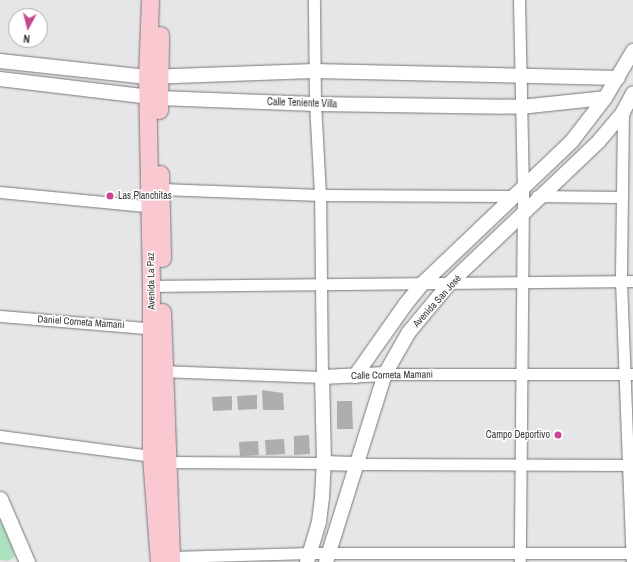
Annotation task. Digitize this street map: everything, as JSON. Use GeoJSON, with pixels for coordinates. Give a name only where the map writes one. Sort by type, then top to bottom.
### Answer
{"type":"FeatureCollection","features":[{"type":"Feature","properties":{"kind":"main road","name":"Avenida La Paz"},"geometry":{"type":"LineString","coordinates":[[150,0],[154,76]]}},
{"type":"Feature","properties":{"kind":"main road","name":"Avenida La Paz"},"geometry":{"type":"LineString","coordinates":[[160,0],[153,98],[159,371],[158,459],[167,560]]}},
{"type":"Feature","properties":{"kind":"main road","name":"Avenida La Paz"},"geometry":{"type":"LineString","coordinates":[[153,98],[161,189],[155,207]]}},
{"type":"Feature","properties":{"kind":"main road"},"geometry":{"type":"LineString","coordinates":[[0,499],[27,562]]}},
{"type":"Feature","properties":{"kind":"street"},"geometry":{"type":"LineString","coordinates":[[309,558],[319,522],[324,463],[320,285],[320,195],[315,104],[314,0]]}},
{"type":"Feature","properties":{"kind":"street"},"geometry":{"type":"LineString","coordinates":[[519,0],[520,193],[523,214],[521,282],[519,558]]}},
{"type":"Feature","properties":{"kind":"street","name":"Avenida San José"},"geometry":{"type":"LineString","coordinates":[[355,376],[405,305],[422,284],[520,193],[572,141],[605,98],[633,51]]}},
{"type":"Feature","properties":{"kind":"street"},"geometry":{"type":"LineString","coordinates":[[0,61],[154,76],[314,71],[618,78]]}},
{"type":"Feature","properties":{"kind":"street"},"geometry":{"type":"LineString","coordinates":[[167,560],[632,556],[629,374],[621,282],[623,112],[605,98],[589,77]]}},
{"type":"Feature","properties":{"kind":"street","name":"Calle Teniente Villa"},"geometry":{"type":"LineString","coordinates":[[0,79],[153,98],[315,104],[520,108],[605,98]]}},
{"type":"Feature","properties":{"kind":"street","name":"Avenida San José"},"geometry":{"type":"LineString","coordinates":[[327,558],[385,374],[409,332],[449,284],[578,162],[623,112],[633,93]]}},
{"type":"Feature","properties":{"kind":"street"},"geometry":{"type":"LineString","coordinates":[[161,189],[320,195],[520,193],[541,196],[621,197]]}},
{"type":"Feature","properties":{"kind":"street"},"geometry":{"type":"LineString","coordinates":[[0,192],[155,207]]}},
{"type":"Feature","properties":{"kind":"street"},"geometry":{"type":"LineString","coordinates":[[157,285],[449,284],[633,281]]}},
{"type":"Feature","properties":{"kind":"street","name":"Daniel Corneta Mamani"},"geometry":{"type":"LineString","coordinates":[[0,316],[157,329]]}},
{"type":"Feature","properties":{"kind":"street","name":"Calle Corneta Mamani"},"geometry":{"type":"LineString","coordinates":[[159,371],[322,376],[385,374],[629,374]]}},
{"type":"Feature","properties":{"kind":"street"},"geometry":{"type":"LineString","coordinates":[[0,436],[158,459],[356,464],[630,465]]}},
{"type":"Feature","properties":{"kind":"green space"},"geometry":{"type":"Polygon","coordinates":[[[0,516],[14,551],[14,557],[9,561],[0,560],[0,516]]]}},
{"type":"Feature","properties":{"kind":"building"},"geometry":{"type":"Polygon","coordinates":[[[262,390],[283,393],[284,410],[263,410],[262,390]]]}},
{"type":"Feature","properties":{"kind":"building"},"geometry":{"type":"Polygon","coordinates":[[[257,395],[257,409],[238,410],[237,396],[257,395]]]}},
{"type":"Feature","properties":{"kind":"building"},"geometry":{"type":"Polygon","coordinates":[[[232,396],[232,410],[213,411],[212,397],[232,396]]]}},
{"type":"Feature","properties":{"kind":"building"},"geometry":{"type":"Polygon","coordinates":[[[337,401],[352,401],[353,429],[337,429],[337,401]]]}},
{"type":"Feature","properties":{"kind":"building"},"geometry":{"type":"Polygon","coordinates":[[[309,435],[310,454],[294,455],[294,436],[309,435]]]}},
{"type":"Feature","properties":{"kind":"building"},"geometry":{"type":"Polygon","coordinates":[[[284,439],[285,454],[266,455],[265,440],[284,439]]]}},
{"type":"Feature","properties":{"kind":"building"},"geometry":{"type":"Polygon","coordinates":[[[258,441],[259,455],[240,456],[239,442],[258,441]]]}},
{"type":"Feature","properties":{"kind":"place","name":"Las Planchitas"},"geometry":{"type":"Point","coordinates":[110,196]}},
{"type":"Feature","properties":{"kind":"place","name":"Campo Deportivo"},"geometry":{"type":"Point","coordinates":[558,435]}}]}
